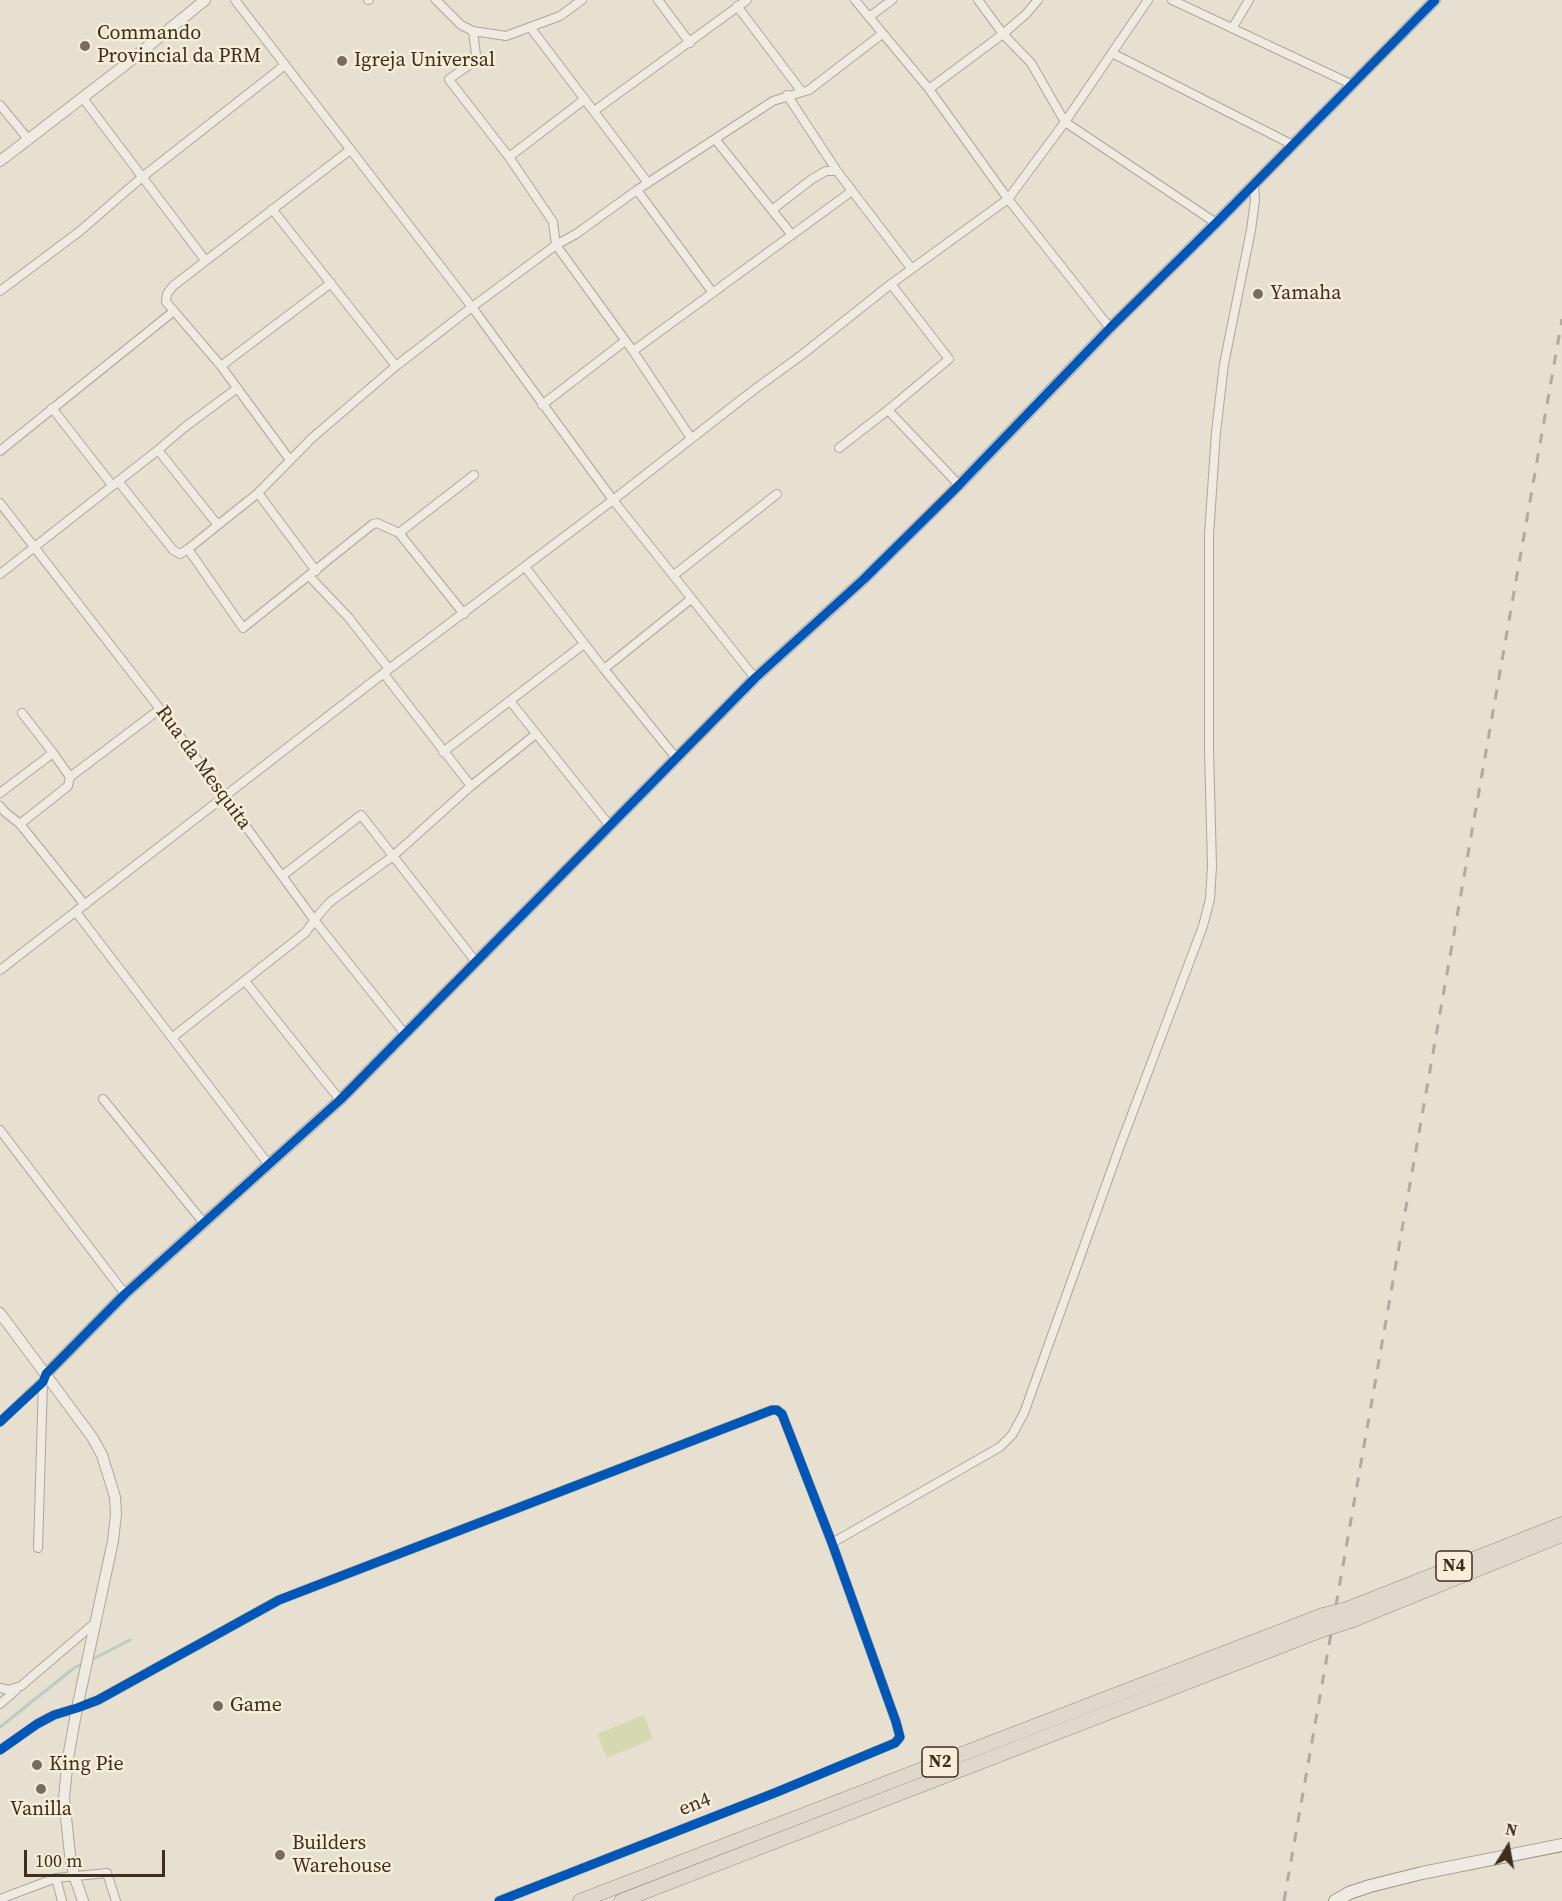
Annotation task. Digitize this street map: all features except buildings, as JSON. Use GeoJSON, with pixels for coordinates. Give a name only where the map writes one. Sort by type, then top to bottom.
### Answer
{"type":"FeatureCollection","features":[{"type":"Feature","properties":{"kind":"highway","name":"N4"},"geometry":{"type":"LineString","coordinates":[[1350,1614],[1562,1524]]}},
{"type":"Feature","properties":{"kind":"highway","name":"N4"},"geometry":{"type":"LineString","coordinates":[[1301,1624],[1324,1622],[1350,1614],[1562,1535]]}},
{"type":"Feature","properties":{"kind":"highway","name":"N2"},"geometry":{"type":"LineString","coordinates":[[621,1901],[923,1786],[1324,1622]]}},
{"type":"Feature","properties":{"kind":"highway","name":"N2"},"geometry":{"type":"LineString","coordinates":[[580,1901],[1301,1624]]}},
{"type":"Feature","properties":{"kind":"main road"},"geometry":{"type":"LineString","coordinates":[[1335,1901],[1349,1893],[1370,1886],[1422,1873],[1562,1845]]}},
{"type":"Feature","properties":{"kind":"street"},"geometry":{"type":"LineString","coordinates":[[0,161],[205,0]]}},
{"type":"Feature","properties":{"kind":"street"},"geometry":{"type":"LineString","coordinates":[[235,0],[472,307],[613,500],[755,678]]}},
{"type":"Feature","properties":{"kind":"street"},"geometry":{"type":"LineString","coordinates":[[436,0],[461,25],[473,32],[506,36],[560,16],[582,0]]}},
{"type":"Feature","properties":{"kind":"street"},"geometry":{"type":"LineString","coordinates":[[658,0],[690,43]]}},
{"type":"Feature","properties":{"kind":"street"},"geometry":{"type":"LineString","coordinates":[[594,111],[747,0]]}},
{"type":"Feature","properties":{"kind":"street"},"geometry":{"type":"LineString","coordinates":[[855,0],[929,89],[1008,199],[1110,328]]}},
{"type":"Feature","properties":{"kind":"street"},"geometry":{"type":"LineString","coordinates":[[869,17],[892,0]]}},
{"type":"Feature","properties":{"kind":"street"},"geometry":{"type":"LineString","coordinates":[[978,0],[1003,34],[1031,63],[1065,122],[1216,223]]}},
{"type":"Feature","properties":{"kind":"street"},"geometry":{"type":"LineString","coordinates":[[929,89],[1003,34],[1038,0]]}},
{"type":"Feature","properties":{"kind":"street"},"geometry":{"type":"LineString","coordinates":[[0,970],[803,354],[911,268],[1008,199],[1065,122],[1148,0]]}},
{"type":"Feature","properties":{"kind":"street"},"geometry":{"type":"LineString","coordinates":[[1172,0],[1351,84]]}},
{"type":"Feature","properties":{"kind":"street"},"geometry":{"type":"LineString","coordinates":[[1233,27],[1249,0]]}},
{"type":"Feature","properties":{"kind":"street"},"geometry":{"type":"LineString","coordinates":[[0,1422],[125,1294],[339,1100],[755,678],[864,579],[959,485],[1110,328],[1435,0]]}},
{"type":"Feature","properties":{"kind":"street"},"geometry":{"type":"LineString","coordinates":[[737,6],[802,92]]}},
{"type":"Feature","properties":{"kind":"street"},"geometry":{"type":"LineString","coordinates":[[530,27],[648,183]]}},
{"type":"Feature","properties":{"kind":"street"},"geometry":{"type":"LineString","coordinates":[[473,32],[475,60],[449,79],[450,81],[509,157],[553,222],[556,245],[633,351],[691,438]]}},
{"type":"Feature","properties":{"kind":"street"},"geometry":{"type":"LineString","coordinates":[[52,408],[173,550],[180,554],[258,493],[312,438],[396,366],[472,307],[556,245],[576,234],[637,190],[773,101],[809,90],[882,34]]}},
{"type":"Feature","properties":{"kind":"street"},"geometry":{"type":"LineString","coordinates":[[1112,53],[1291,144]]}},
{"type":"Feature","properties":{"kind":"street"},"geometry":{"type":"LineString","coordinates":[[0,291],[80,231],[141,178],[285,65]]}},
{"type":"Feature","properties":{"kind":"street"},"geometry":{"type":"LineString","coordinates":[[787,95],[837,171],[911,268]]}},
{"type":"Feature","properties":{"kind":"street"},"geometry":{"type":"LineString","coordinates":[[82,97],[205,260]]}},
{"type":"Feature","properties":{"kind":"street"},"geometry":{"type":"LineString","coordinates":[[509,157],[585,99]]}},
{"type":"Feature","properties":{"kind":"street"},"geometry":{"type":"LineString","coordinates":[[0,105],[28,139]]}},
{"type":"Feature","properties":{"kind":"street"},"geometry":{"type":"LineString","coordinates":[[715,139],[792,235]]}},
{"type":"Feature","properties":{"kind":"street"},"geometry":{"type":"LineString","coordinates":[[290,460],[221,366],[166,302],[167,294],[173,286],[205,260],[350,150]]}},
{"type":"Feature","properties":{"kind":"street"},"geometry":{"type":"LineString","coordinates":[[772,210],[812,179],[826,171],[837,171]]}},
{"type":"Feature","properties":{"kind":"street"},"geometry":{"type":"LineString","coordinates":[[0,1750],[37,1724],[54,1715],[98,1700],[279,1600],[772,1410],[777,1410],[782,1414],[832,1543],[1000,1447],[1012,1435],[1024,1413],[1120,1146],[1203,926],[1210,899],[1212,866],[1209,749],[1210,524],[1216,432],[1224,364],[1255,208],[1254,185]]}},
{"type":"Feature","properties":{"kind":"street"},"geometry":{"type":"LineString","coordinates":[[637,190],[713,293]]}},
{"type":"Feature","properties":{"kind":"street"},"geometry":{"type":"LineString","coordinates":[[633,351],[852,191]]}},
{"type":"Feature","properties":{"kind":"street"},"geometry":{"type":"LineString","coordinates":[[272,209],[396,366]]}},
{"type":"Feature","properties":{"kind":"street"},"geometry":{"type":"LineString","coordinates":[[221,366],[331,283]]}},
{"type":"Feature","properties":{"kind":"street"},"geometry":{"type":"LineString","coordinates":[[839,448],[949,359],[891,284]]}},
{"type":"Feature","properties":{"kind":"street"},"geometry":{"type":"LineString","coordinates":[[0,451],[174,311]]}},
{"type":"Feature","properties":{"kind":"street"},"geometry":{"type":"LineString","coordinates":[[542,405],[625,341]]}},
{"type":"Feature","properties":{"kind":"street"},"geometry":{"type":"LineString","coordinates":[[0,574],[236,389]]}},
{"type":"Feature","properties":{"kind":"street"},"geometry":{"type":"LineString","coordinates":[[888,410],[959,485]]}},
{"type":"Feature","properties":{"kind":"street"},"geometry":{"type":"LineString","coordinates":[[158,450],[217,524]]}},
{"type":"Feature","properties":{"kind":"street"},"geometry":{"type":"LineString","coordinates":[[399,533],[474,475]]}},
{"type":"Feature","properties":{"kind":"street"},"geometry":{"type":"LineString","coordinates":[[258,493],[313,574],[349,618],[444,752],[471,786]]}},
{"type":"Feature","properties":{"kind":"street"},"geometry":{"type":"LineString","coordinates":[[674,576],[777,494]]}},
{"type":"Feature","properties":{"kind":"street","name":"Rua da Mesquita"},"geometry":{"type":"LineString","coordinates":[[0,503],[160,709],[315,921],[405,1034]]}},
{"type":"Feature","properties":{"kind":"street"},"geometry":{"type":"LineString","coordinates":[[188,549],[243,628],[373,524],[381,524],[399,533],[464,614]]}},
{"type":"Feature","properties":{"kind":"street"},"geometry":{"type":"LineString","coordinates":[[525,567],[677,759]]}},
{"type":"Feature","properties":{"kind":"street"},"geometry":{"type":"LineString","coordinates":[[604,669],[692,599]]}},
{"type":"Feature","properties":{"kind":"street"},"geometry":{"type":"LineString","coordinates":[[444,752],[584,644]]}},
{"type":"Feature","properties":{"kind":"street"},"geometry":{"type":"LineString","coordinates":[[510,701],[610,826]]}},
{"type":"Feature","properties":{"kind":"street"},"geometry":{"type":"LineString","coordinates":[[20,824],[68,786],[70,777],[160,709]]}},
{"type":"Feature","properties":{"kind":"street"},"geometry":{"type":"LineString","coordinates":[[22,713],[70,777]]}},
{"type":"Feature","properties":{"kind":"street"},"geometry":{"type":"LineString","coordinates":[[173,1038],[305,933],[330,902],[393,855],[471,786],[536,734]]}},
{"type":"Feature","properties":{"kind":"street"},"geometry":{"type":"LineString","coordinates":[[0,793],[53,753]]}},
{"type":"Feature","properties":{"kind":"street"},"geometry":{"type":"LineString","coordinates":[[0,806],[20,824],[85,905]]}},
{"type":"Feature","properties":{"kind":"street"},"geometry":{"type":"LineString","coordinates":[[282,876],[361,815],[476,962]]}},
{"type":"Feature","properties":{"kind":"street"},"geometry":{"type":"LineString","coordinates":[[76,912],[269,1165]]}},
{"type":"Feature","properties":{"kind":"street"},"geometry":{"type":"LineString","coordinates":[[245,981],[339,1100]]}},
{"type":"Feature","properties":{"kind":"street"},"geometry":{"type":"LineString","coordinates":[[103,1099],[203,1222]]}},
{"type":"Feature","properties":{"kind":"street"},"geometry":{"type":"LineString","coordinates":[[0,1130],[125,1294]]}},
{"type":"Feature","properties":{"kind":"street"},"geometry":{"type":"LineString","coordinates":[[0,1313],[44,1378],[92,1437],[102,1455],[113,1486],[116,1514],[114,1532],[77,1708],[64,1798],[67,1836],[74,1875],[83,1901]]}},
{"type":"Feature","properties":{"kind":"street"},"geometry":{"type":"LineString","coordinates":[[38,1548],[44,1378]]}},
{"type":"Feature","properties":{"kind":"street","name":"en4"},"geometry":{"type":"LineString","coordinates":[[499,1901],[895,1743],[900,1737],[896,1722],[832,1543]]}},
{"type":"Feature","properties":{"kind":"street"},"geometry":{"type":"LineString","coordinates":[[0,1704],[96,1622]]}},
{"type":"Feature","properties":{"kind":"street"},"geometry":{"type":"LineString","coordinates":[[0,1688],[9,1690],[21,1686]]}},
{"type":"Feature","properties":{"kind":"street"},"geometry":{"type":"LineString","coordinates":[[0,1899],[56,1878],[106,1873],[116,1901]]}},
{"type":"Feature","properties":{"kind":"street"},"geometry":{"type":"LineString","coordinates":[[56,1878],[62,1901]]}},
{"type":"Feature","properties":{"kind":"green space"},"geometry":{"type":"Polygon","coordinates":[[[644,1715],[653,1739],[607,1758],[597,1734],[644,1715]]]}},
{"type":"Feature","properties":{"kind":"waterway"},"geometry":{"type":"LineString","coordinates":[[91,1660],[130,1640]]}},
{"type":"Feature","properties":{"kind":"waterway"},"geometry":{"type":"LineString","coordinates":[[0,1727],[82,1664]]}},
{"type":"Feature","properties":{"kind":"railway"},"geometry":{"type":"LineString","coordinates":[[1284,1901],[1562,319]]}},
{"type":"Feature","properties":{"kind":"cycle path"},"geometry":{"type":"LineString","coordinates":[[0,1422],[43,1382],[46,1374],[125,1294],[340,1100],[755,678],[864,579],[959,485],[1110,328],[1435,0]]}},
{"type":"Feature","properties":{"kind":"cycle path"},"geometry":{"type":"LineString","coordinates":[[0,1750],[37,1724],[54,1715],[98,1700],[279,1600],[777,1410],[782,1414],[832,1543],[900,1737],[895,1743],[777,1792],[499,1901]]}},
{"type":"Feature","properties":{"kind":"place","name":"Commando Provincial da PRM"},"geometry":{"type":"Point","coordinates":[85,46]}},
{"type":"Feature","properties":{"kind":"place","name":"Igreja Universal"},"geometry":{"type":"Point","coordinates":[342,61]}},
{"type":"Feature","properties":{"kind":"place","name":"Yamaha"},"geometry":{"type":"Point","coordinates":[1258,294]}},
{"type":"Feature","properties":{"kind":"place","name":"Game"},"geometry":{"type":"Point","coordinates":[218,1706]}},
{"type":"Feature","properties":{"kind":"place","name":"King Pie"},"geometry":{"type":"Point","coordinates":[37,1765]}},
{"type":"Feature","properties":{"kind":"place","name":"Vanilla"},"geometry":{"type":"Point","coordinates":[41,1789]}},
{"type":"Feature","properties":{"kind":"place","name":"Builders Warehouse"},"geometry":{"type":"Point","coordinates":[280,1855]}}]}
